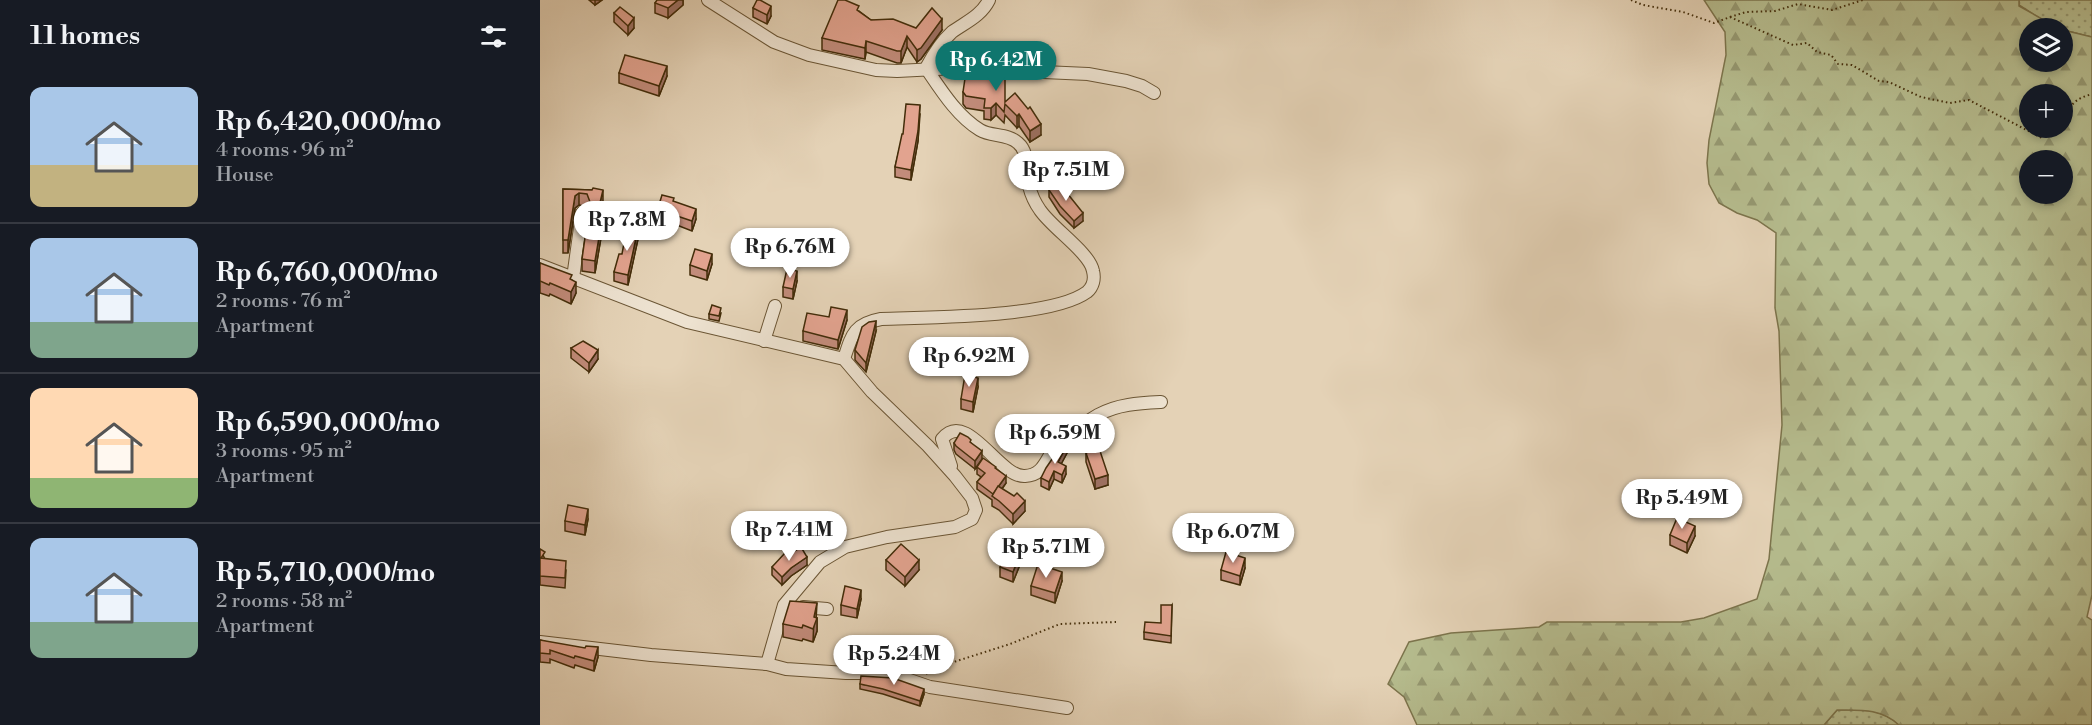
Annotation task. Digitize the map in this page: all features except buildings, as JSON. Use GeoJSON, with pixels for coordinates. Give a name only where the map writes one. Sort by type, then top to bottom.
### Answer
{"type":"FeatureCollection","features":[{"type":"Feature","properties":{"kind":"street"},"geometry":{"type":"LineString","coordinates":[[708,0],[774,42],[809,55],[876,70],[956,68],[1088,74],[1126,81],[1154,93]]}},
{"type":"Feature","properties":{"kind":"street"},"geometry":{"type":"LineString","coordinates":[[926,68],[942,43],[979,14],[989,0]]}},
{"type":"Feature","properties":{"kind":"street"},"geometry":{"type":"LineString","coordinates":[[844,359],[853,334],[861,325],[870,321],[1026,310],[1067,301],[1087,292],[1093,284],[1094,271],[1091,263],[1056,229],[1040,211],[1034,200],[1029,185],[1026,156],[1022,147],[1016,140],[987,133],[973,125],[949,100],[926,68]]}},
{"type":"Feature","properties":{"kind":"street"},"geometry":{"type":"LineString","coordinates":[[573,278],[582,213]]}},
{"type":"Feature","properties":{"kind":"street"},"geometry":{"type":"LineString","coordinates":[[540,266],[687,322],[844,359],[872,392],[928,446],[967,489],[976,506],[976,514],[972,519],[955,527],[887,537],[845,548],[820,562],[784,605],[767,664]]}},
{"type":"Feature","properties":{"kind":"street"},"geometry":{"type":"LineString","coordinates":[[765,341],[775,306]]}},
{"type":"Feature","properties":{"kind":"street"},"geometry":{"type":"LineString","coordinates":[[955,476],[943,446],[942,439],[947,433],[958,431],[970,436],[982,444],[1012,473],[1028,476],[1045,466],[1054,449],[1080,426],[1101,413],[1130,404],[1161,402]]}},
{"type":"Feature","properties":{"kind":"street"},"geometry":{"type":"LineString","coordinates":[[784,605],[826,609]]}},
{"type":"Feature","properties":{"kind":"street"},"geometry":{"type":"LineString","coordinates":[[540,642],[651,655],[767,664],[786,669],[895,675],[930,687],[1067,708]]}},
{"type":"Feature","properties":{"kind":"path"},"geometry":{"type":"LineString","coordinates":[[1631,0],[1643,5],[1683,12],[1714,23],[1746,12],[1775,11],[1798,4],[1832,10],[1863,0]]}},
{"type":"Feature","properties":{"kind":"path"},"geometry":{"type":"LineString","coordinates":[[1730,18],[1793,45],[1807,43],[1817,52],[1831,55],[1838,63],[1852,65],[1879,81],[1889,82],[1921,97],[1950,104],[1969,100],[2019,126]]}},
{"type":"Feature","properties":{"kind":"path"},"geometry":{"type":"LineString","coordinates":[[2073,103],[2080,97],[2092,94]]}},
{"type":"Feature","properties":{"kind":"path"},"geometry":{"type":"LineString","coordinates":[[918,678],[938,667],[1010,644],[1060,624],[1116,622]]}},
{"type":"Feature","properties":{"kind":"green space"},"geometry":{"type":"Polygon","coordinates":[[[1704,0],[2019,0],[2019,6],[2040,18],[2019,18],[2019,72],[2073,72],[2073,32],[2092,37],[2092,595],[2087,617],[2092,620],[2092,725],[1899,725],[1878,713],[1862,710],[1837,710],[1824,725],[1417,725],[1404,697],[1388,684],[1409,642],[1451,633],[1539,627],[1547,622],[1681,622],[1704,618],[1757,599],[1769,559],[1782,425],[1779,331],[1775,308],[1776,233],[1757,220],[1719,203],[1709,184],[1707,163],[1709,140],[1726,55],[1725,32],[1704,0]]]}},
{"type":"Feature","properties":{"kind":"green space"},"geometry":{"type":"Polygon","coordinates":[[[2019,0],[2092,0],[2092,37],[2073,32],[2073,18],[2039,18],[2019,5],[2019,0]]]}},
{"type":"Feature","properties":{"kind":"green space"},"geometry":{"type":"Polygon","coordinates":[[[1837,710],[1878,712],[1899,725],[1824,725],[1837,710]]]}}]}
